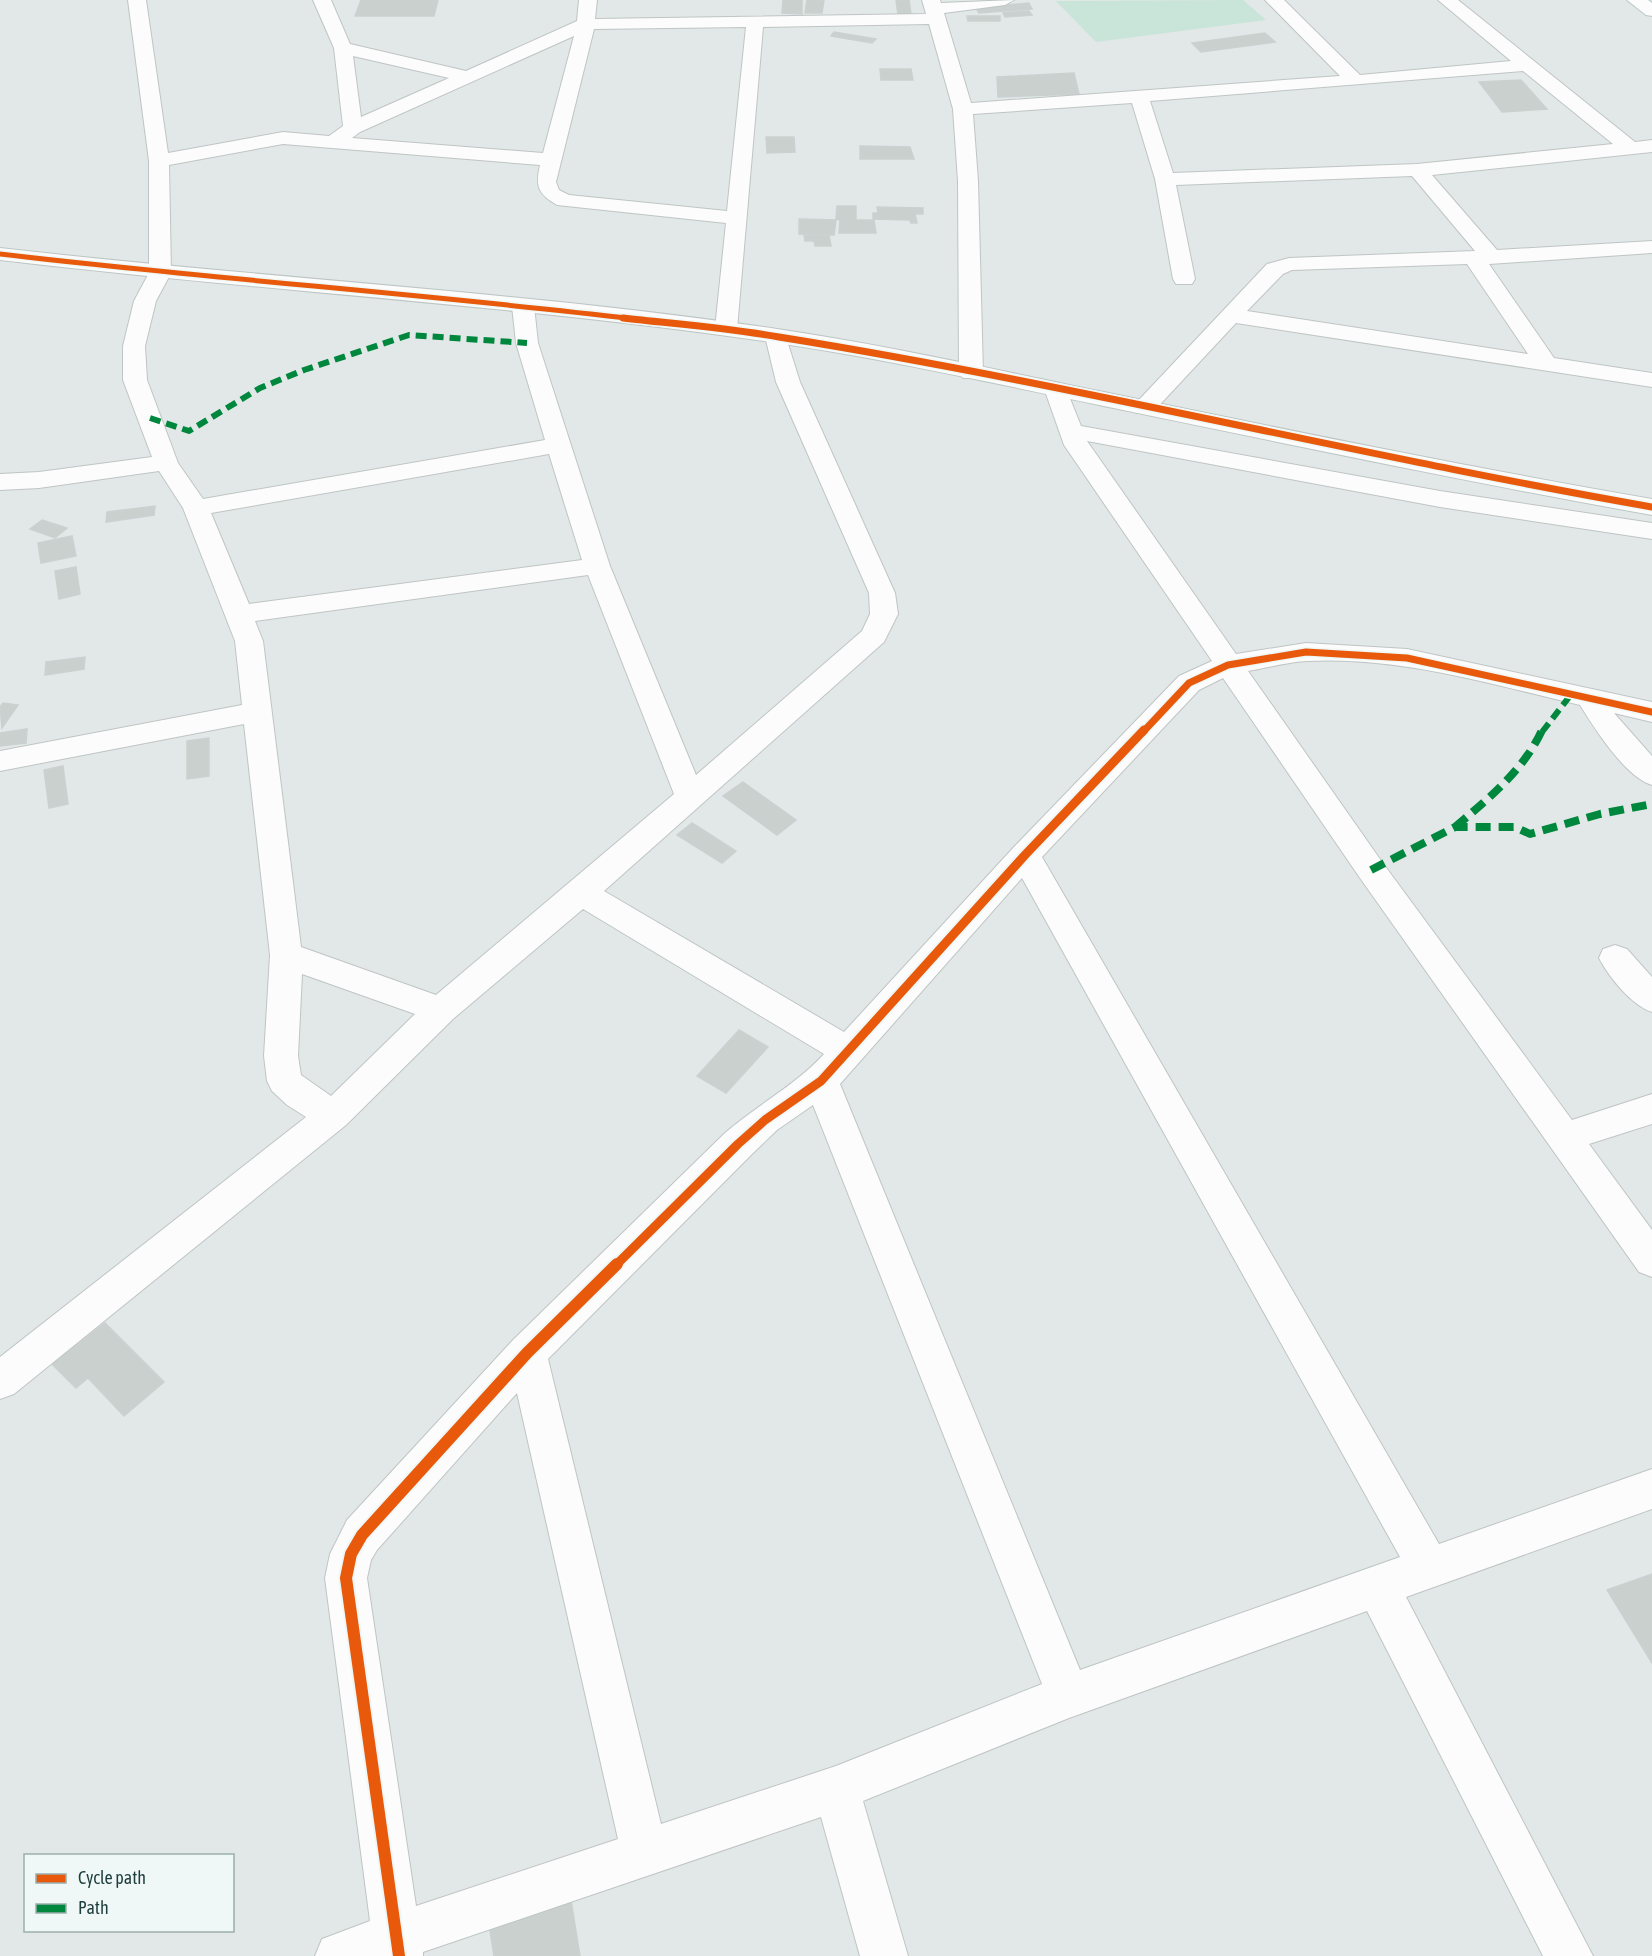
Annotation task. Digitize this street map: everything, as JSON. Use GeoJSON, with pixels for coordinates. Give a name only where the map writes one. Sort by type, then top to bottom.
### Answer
{"type":"FeatureCollection","features":[{"type":"Feature","properties":{"kind":"street"},"geometry":{"type":"LineString","coordinates":[[137,0],[159,161],[160,273],[145,301],[134,346],[135,380],[166,463],[196,508],[249,641],[286,955],[281,1056],[284,1081],[299,1095],[334,1115]]}},
{"type":"Feature","properties":{"kind":"street"},"geometry":{"type":"LineString","coordinates":[[322,0],[343,48],[353,128]]}},
{"type":"Feature","properties":{"kind":"street"},"geometry":{"type":"LineString","coordinates":[[588,0],[586,24],[551,160],[537,184],[564,201],[738,218]]}},
{"type":"Feature","properties":{"kind":"street"},"geometry":{"type":"LineString","coordinates":[[333,142],[353,128],[586,24],[754,21],[933,9],[1005,0]]}},
{"type":"Feature","properties":{"kind":"street"},"geometry":{"type":"LineString","coordinates":[[1274,0],[1355,81]]}},
{"type":"Feature","properties":{"kind":"street"},"geometry":{"type":"LineString","coordinates":[[1447,0],[1630,148]]}},
{"type":"Feature","properties":{"kind":"street"},"geometry":{"type":"LineString","coordinates":[[933,9],[963,109],[968,181],[971,372]]}},
{"type":"Feature","properties":{"kind":"street"},"geometry":{"type":"LineString","coordinates":[[726,329],[738,218],[754,21]]}},
{"type":"Feature","properties":{"kind":"street"},"geometry":{"type":"LineString","coordinates":[[343,48],[468,77]]}},
{"type":"Feature","properties":{"kind":"street"},"geometry":{"type":"LineString","coordinates":[[963,109],[1355,81],[1526,65]]}},
{"type":"Feature","properties":{"kind":"street"},"geometry":{"type":"LineString","coordinates":[[1139,95],[1165,179],[1184,279]]}},
{"type":"Feature","properties":{"kind":"street"},"geometry":{"type":"LineString","coordinates":[[159,161],[267,140],[333,142],[551,160]]}},
{"type":"Feature","properties":{"kind":"street"},"geometry":{"type":"LineString","coordinates":[[1165,179],[1417,170],[1652,146]]}},
{"type":"Feature","properties":{"kind":"street"},"geometry":{"type":"LineString","coordinates":[[421,149],[476,172],[496,176]]}},
{"type":"Feature","properties":{"kind":"street"},"geometry":{"type":"LineString","coordinates":[[1417,170],[1483,257],[1547,365]]}},
{"type":"Feature","properties":{"kind":"street"},"geometry":{"type":"LineString","coordinates":[[1144,408],[1275,269],[1289,264],[1483,257],[1652,247]]}},
{"type":"Feature","properties":{"kind":"street"},"geometry":{"type":"LineString","coordinates":[[0,254],[160,273],[523,306],[776,336],[971,372],[1504,481],[1652,507]]}},
{"type":"Feature","properties":{"kind":"street"},"geometry":{"type":"LineString","coordinates":[[523,306],[527,343],[557,445],[597,566],[690,797]]}},
{"type":"Feature","properties":{"kind":"street"},"geometry":{"type":"LineString","coordinates":[[1231,315],[1652,380]]}},
{"type":"Feature","properties":{"kind":"street"},"geometry":{"type":"LineString","coordinates":[[0,1381],[334,1115],[441,1010],[581,893],[874,636],[884,614],[882,593],[788,382],[776,336]]}},
{"type":"Feature","properties":{"kind":"street"},"geometry":{"type":"LineString","coordinates":[[1057,391],[1076,446],[1228,665],[1652,1260]]}},
{"type":"Feature","properties":{"kind":"street"},"geometry":{"type":"LineString","coordinates":[[1071,431],[1440,499],[1652,531]]}},
{"type":"Feature","properties":{"kind":"street"},"geometry":{"type":"LineString","coordinates":[[196,508],[557,445]]}},
{"type":"Feature","properties":{"kind":"street"},"geometry":{"type":"LineString","coordinates":[[0,482],[39,480],[166,463]]}},
{"type":"Feature","properties":{"kind":"street"},"geometry":{"type":"LineString","coordinates":[[239,614],[597,566]]}},
{"type":"Feature","properties":{"kind":"street"},"geometry":{"type":"LineString","coordinates":[[398,1946],[346,1578],[351,1554],[362,1535],[527,1353],[738,1144],[765,1120],[821,1081],[1025,855],[1189,683],[1228,665],[1306,652],[1358,653],[1407,658],[1468,670],[1652,712]]}},
{"type":"Feature","properties":{"kind":"street"},"geometry":{"type":"LineString","coordinates":[[1589,697],[1613,733],[1652,775]]}},
{"type":"Feature","properties":{"kind":"street"},"geometry":{"type":"LineString","coordinates":[[0,761],[137,737],[257,712]]}},
{"type":"Feature","properties":{"kind":"street"},"geometry":{"type":"LineString","coordinates":[[1025,855],[1429,1567]]}},
{"type":"Feature","properties":{"kind":"street"},"geometry":{"type":"LineString","coordinates":[[581,893],[848,1050]]}},
{"type":"Feature","properties":{"kind":"street"},"geometry":{"type":"LineString","coordinates":[[286,955],[441,1010]]}},
{"type":"Feature","properties":{"kind":"street"},"geometry":{"type":"LineString","coordinates":[[1615,958],[1652,999]]}},
{"type":"Feature","properties":{"kind":"street"},"geometry":{"type":"LineString","coordinates":[[821,1081],[1069,1696]]}},
{"type":"Feature","properties":{"kind":"street"},"geometry":{"type":"LineString","coordinates":[[1563,1138],[1652,1109]]}},
{"type":"Feature","properties":{"kind":"street"},"geometry":{"type":"LineString","coordinates":[[527,1353],[645,1853]]}},
{"type":"Feature","properties":{"kind":"street"},"geometry":{"type":"LineString","coordinates":[[339,1956],[398,1946],[645,1853],[836,1789],[1069,1696],[1652,1489]]}},
{"type":"Feature","properties":{"kind":"street"},"geometry":{"type":"LineString","coordinates":[[1378,1587],[1569,1956]]}},
{"type":"Feature","properties":{"kind":"street"},"geometry":{"type":"LineString","coordinates":[[836,1789],[884,1956]]}},
{"type":"Feature","properties":{"kind":"green space"},"geometry":{"type":"Polygon","coordinates":[[[1243,0],[1266,20],[1096,42],[1056,1],[1243,0]]]}},
{"type":"Feature","properties":{"kind":"building"},"geometry":{"type":"Polygon","coordinates":[[[361,0],[438,0],[434,16],[355,16],[361,0]]]}},
{"type":"Feature","properties":{"kind":"building"},"geometry":{"type":"Polygon","coordinates":[[[783,0],[802,0],[802,14],[782,13],[783,0]]]}},
{"type":"Feature","properties":{"kind":"building"},"geometry":{"type":"Polygon","coordinates":[[[807,0],[824,0],[822,13],[805,13],[807,0]]]}},
{"type":"Feature","properties":{"kind":"building"},"geometry":{"type":"Polygon","coordinates":[[[896,0],[909,0],[911,14],[898,15],[896,0]]]}},
{"type":"Feature","properties":{"kind":"building"},"geometry":{"type":"Polygon","coordinates":[[[1029,3],[1032,9],[979,13],[976,8],[1029,3]]]}},
{"type":"Feature","properties":{"kind":"building"},"geometry":{"type":"Polygon","coordinates":[[[1029,11],[1032,15],[1005,17],[1003,13],[1029,11]]]}},
{"type":"Feature","properties":{"kind":"building"},"geometry":{"type":"Polygon","coordinates":[[[967,16],[1000,16],[1000,21],[968,21],[967,16]]]}},
{"type":"Feature","properties":{"kind":"building"},"geometry":{"type":"Polygon","coordinates":[[[834,32],[876,39],[872,43],[831,36],[834,32]]]}},
{"type":"Feature","properties":{"kind":"building"},"geometry":{"type":"Polygon","coordinates":[[[1265,33],[1275,42],[1201,52],[1192,43],[1265,33]]]}},
{"type":"Feature","properties":{"kind":"building"},"geometry":{"type":"Polygon","coordinates":[[[880,69],[911,69],[913,80],[881,80],[880,69]]]}},
{"type":"Feature","properties":{"kind":"building"},"geometry":{"type":"Polygon","coordinates":[[[1074,73],[1079,94],[998,97],[997,77],[1074,73]]]}},
{"type":"Feature","properties":{"kind":"building"},"geometry":{"type":"Polygon","coordinates":[[[1521,80],[1547,109],[1502,112],[1479,82],[1521,80]]]}},
{"type":"Feature","properties":{"kind":"building"},"geometry":{"type":"Polygon","coordinates":[[[766,137],[794,137],[795,152],[767,153],[766,137]]]}},
{"type":"Feature","properties":{"kind":"building"},"geometry":{"type":"Polygon","coordinates":[[[860,146],[910,147],[914,159],[860,159],[860,146]]]}},
{"type":"Feature","properties":{"kind":"building"},"geometry":{"type":"Polygon","coordinates":[[[837,206],[856,206],[856,220],[874,220],[876,233],[839,233],[840,220],[836,219],[837,206]]]}},
{"type":"Feature","properties":{"kind":"building"},"geometry":{"type":"Polygon","coordinates":[[[877,207],[923,208],[923,214],[915,214],[917,223],[911,223],[910,220],[873,219],[873,213],[878,213],[877,207]]]}},
{"type":"Feature","properties":{"kind":"building"},"geometry":{"type":"Polygon","coordinates":[[[799,219],[836,220],[834,235],[799,234],[799,219]]]}},
{"type":"Feature","properties":{"kind":"building"},"geometry":{"type":"Polygon","coordinates":[[[804,235],[829,235],[831,246],[815,246],[814,241],[805,241],[804,235]]]}},
{"type":"Feature","properties":{"kind":"building"},"geometry":{"type":"Polygon","coordinates":[[[155,506],[154,515],[106,522],[107,512],[155,506]]]}},
{"type":"Feature","properties":{"kind":"building"},"geometry":{"type":"Polygon","coordinates":[[[42,520],[67,528],[55,538],[30,529],[42,520]]]}},
{"type":"Feature","properties":{"kind":"building"},"geometry":{"type":"Polygon","coordinates":[[[72,536],[76,556],[41,563],[38,543],[72,536]]]}},
{"type":"Feature","properties":{"kind":"building"},"geometry":{"type":"Polygon","coordinates":[[[76,567],[80,594],[59,599],[55,571],[76,567]]]}},
{"type":"Feature","properties":{"kind":"building"},"geometry":{"type":"Polygon","coordinates":[[[85,657],[84,669],[45,675],[46,662],[85,657]]]}},
{"type":"Feature","properties":{"kind":"building"},"geometry":{"type":"Polygon","coordinates":[[[3,703],[18,705],[2,728],[0,707],[3,703]]]}},
{"type":"Feature","properties":{"kind":"building"},"geometry":{"type":"Polygon","coordinates":[[[27,729],[26,743],[0,746],[0,733],[27,729]]]}},
{"type":"Feature","properties":{"kind":"building"},"geometry":{"type":"Polygon","coordinates":[[[209,738],[209,776],[187,779],[187,741],[209,738]]]}},
{"type":"Feature","properties":{"kind":"building"},"geometry":{"type":"Polygon","coordinates":[[[63,766],[68,804],[49,808],[44,770],[63,766]]]}},
{"type":"Feature","properties":{"kind":"building"},"geometry":{"type":"Polygon","coordinates":[[[743,782],[796,820],[777,835],[723,796],[743,782]]]}},
{"type":"Feature","properties":{"kind":"building"},"geometry":{"type":"Polygon","coordinates":[[[692,823],[736,851],[722,863],[677,835],[692,823]]]}},
{"type":"Feature","properties":{"kind":"building"},"geometry":{"type":"Polygon","coordinates":[[[739,1030],[768,1047],[726,1093],[697,1076],[739,1030]]]}},
{"type":"Feature","properties":{"kind":"building"},"geometry":{"type":"Polygon","coordinates":[[[105,1323],[164,1382],[124,1416],[88,1378],[76,1388],[52,1364],[105,1323]]]}},
{"type":"Feature","properties":{"kind":"building"},"geometry":{"type":"Polygon","coordinates":[[[1652,1574],[1652,1663],[1607,1590],[1652,1574]]]}},
{"type":"Feature","properties":{"kind":"building"},"geometry":{"type":"Polygon","coordinates":[[[570,1894],[580,1956],[494,1956],[488,1918],[570,1894]]]}},
{"type":"Feature","properties":{"kind":"marked path"},"geometry":{"type":"LineString","coordinates":[[150,418],[189,431],[260,388],[304,370],[409,335],[527,343]]}},
{"type":"Feature","properties":{"kind":"marked path"},"geometry":{"type":"LineString","coordinates":[[1455,827],[1492,796],[1534,748],[1544,727],[1573,692]]}},
{"type":"Feature","properties":{"kind":"marked path"},"geometry":{"type":"LineString","coordinates":[[1371,870],[1455,827],[1515,827],[1530,834],[1600,814],[1652,804]]}},
{"type":"Feature","properties":{"kind":"cycle path"},"geometry":{"type":"LineString","coordinates":[[0,254],[160,273],[523,306],[776,336],[888,355],[1504,481],[1652,507]]}},
{"type":"Feature","properties":{"kind":"cycle path"},"geometry":{"type":"LineString","coordinates":[[399,1956],[346,1578],[351,1554],[362,1535],[527,1353],[738,1144],[765,1120],[821,1081],[1025,855],[1189,683],[1228,665],[1306,652],[1358,653],[1407,658],[1479,672],[1652,712]]}}]}
